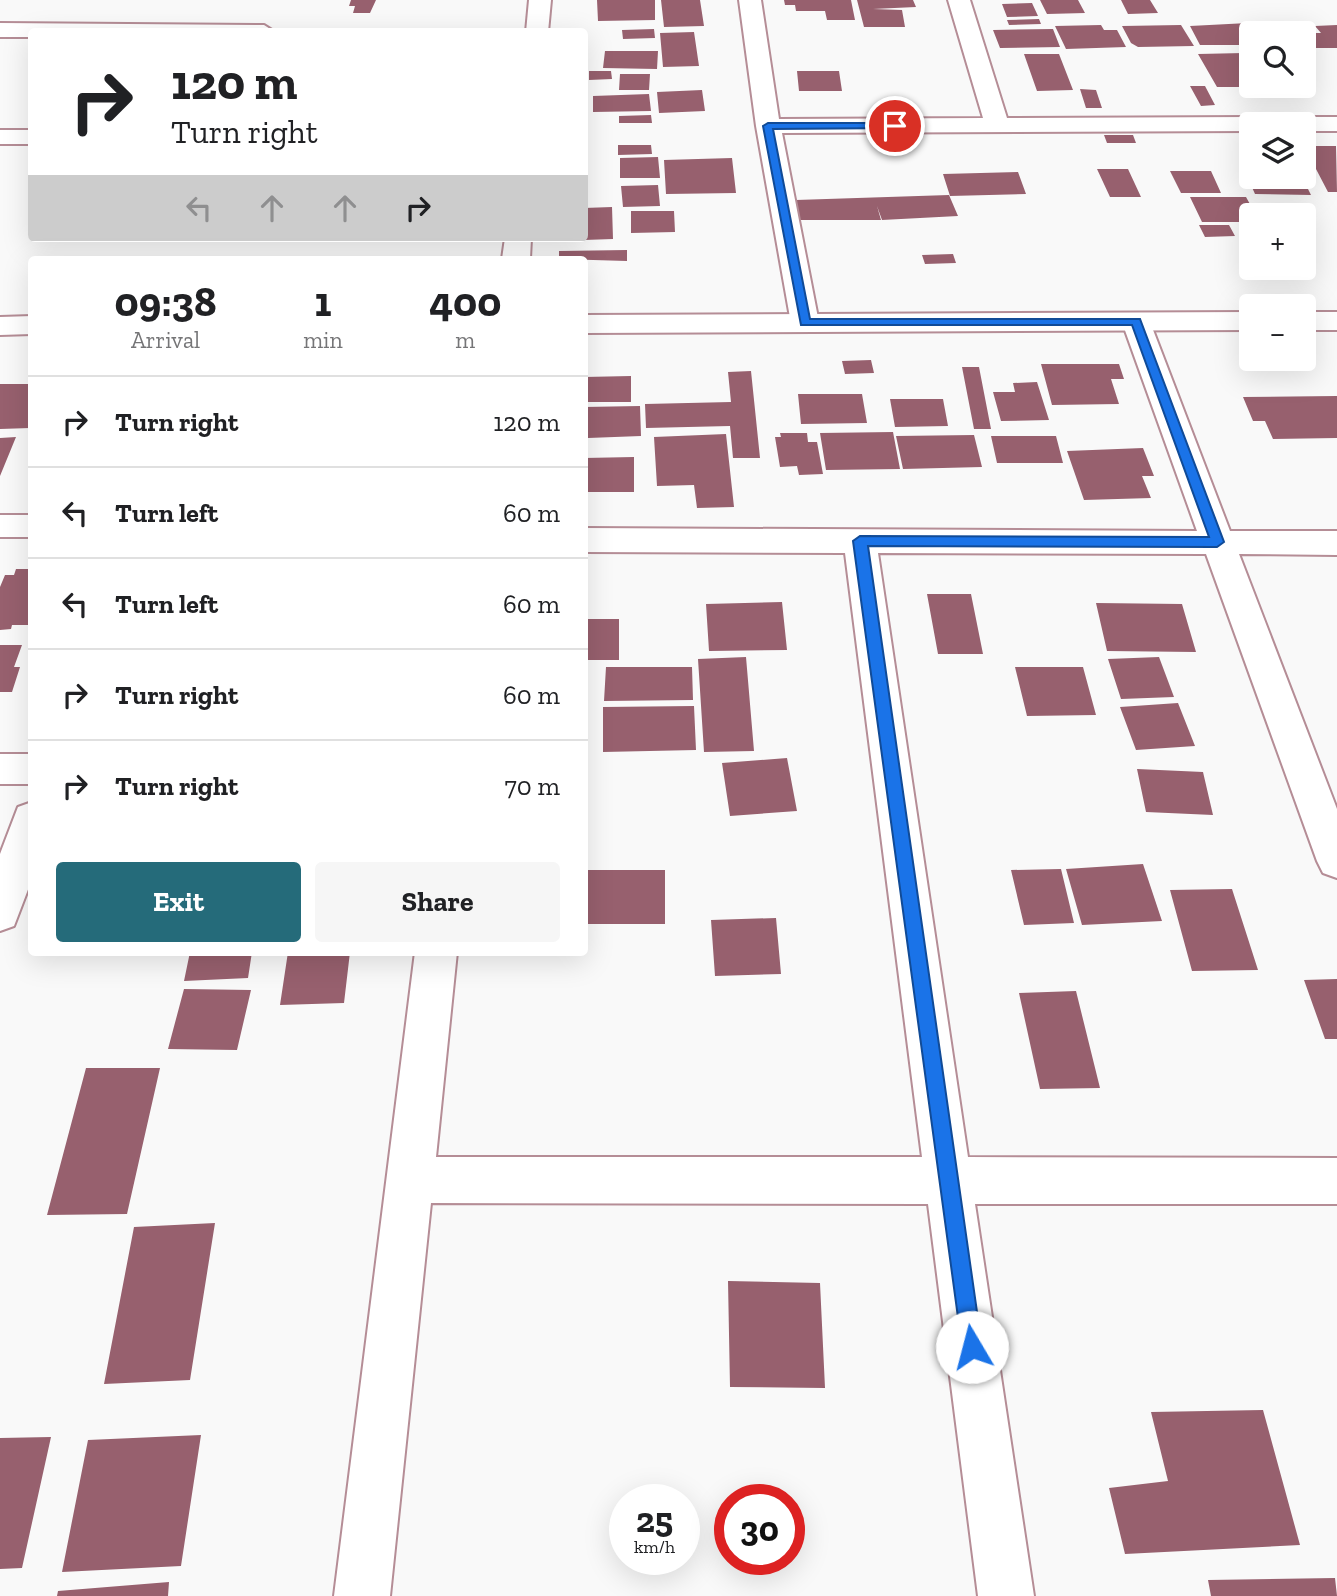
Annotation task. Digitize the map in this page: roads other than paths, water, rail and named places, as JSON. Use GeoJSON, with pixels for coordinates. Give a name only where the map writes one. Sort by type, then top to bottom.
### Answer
{"type":"FeatureCollection","features":[{"type":"Feature","properties":{"kind":"street"},"geometry":{"type":"LineString","coordinates":[[537,28],[540,0]]}},
{"type":"Feature","properties":{"kind":"street"},"geometry":{"type":"LineString","coordinates":[[750,0],[768,126],[805,323]]}},
{"type":"Feature","properties":{"kind":"street"},"geometry":{"type":"LineString","coordinates":[[959,0],[998,125]]}},
{"type":"Feature","properties":{"kind":"street"},"geometry":{"type":"LineString","coordinates":[[0,30],[28,30]]}},
{"type":"Feature","properties":{"kind":"street"},"geometry":{"type":"LineString","coordinates":[[768,126],[1239,124]]}},
{"type":"Feature","properties":{"kind":"street"},"geometry":{"type":"LineString","coordinates":[[1316,124],[1337,124]]}},
{"type":"Feature","properties":{"kind":"street"},"geometry":{"type":"LineString","coordinates":[[0,137],[28,137]]}},
{"type":"Feature","properties":{"kind":"street"},"geometry":{"type":"LineString","coordinates":[[1136,321],[1217,542],[1330,821],[1337,861]]}},
{"type":"Feature","properties":{"kind":"street"},"geometry":{"type":"LineString","coordinates":[[588,324],[1239,321]]}},
{"type":"Feature","properties":{"kind":"street"},"geometry":{"type":"LineString","coordinates":[[1316,321],[1337,321]]}},
{"type":"Feature","properties":{"kind":"street"},"geometry":{"type":"LineString","coordinates":[[0,326],[28,326]]}},
{"type":"Feature","properties":{"kind":"street"},"geometry":{"type":"LineString","coordinates":[[0,526],[28,526]]}},
{"type":"Feature","properties":{"kind":"street"},"geometry":{"type":"LineString","coordinates":[[588,540],[1337,543]]}},
{"type":"Feature","properties":{"kind":"street"},"geometry":{"type":"LineString","coordinates":[[860,541],[1006,1596]]}},
{"type":"Feature","properties":{"kind":"street"},"geometry":{"type":"LineString","coordinates":[[0,769],[28,769]]}},
{"type":"Feature","properties":{"kind":"street"},"geometry":{"type":"LineString","coordinates":[[0,913],[28,830]]}},
{"type":"Feature","properties":{"kind":"street"},"geometry":{"type":"LineString","coordinates":[[362,1596],[436,956]]}},
{"type":"Feature","properties":{"kind":"street"},"geometry":{"type":"LineString","coordinates":[[410,1180],[1337,1181]]}}]}
